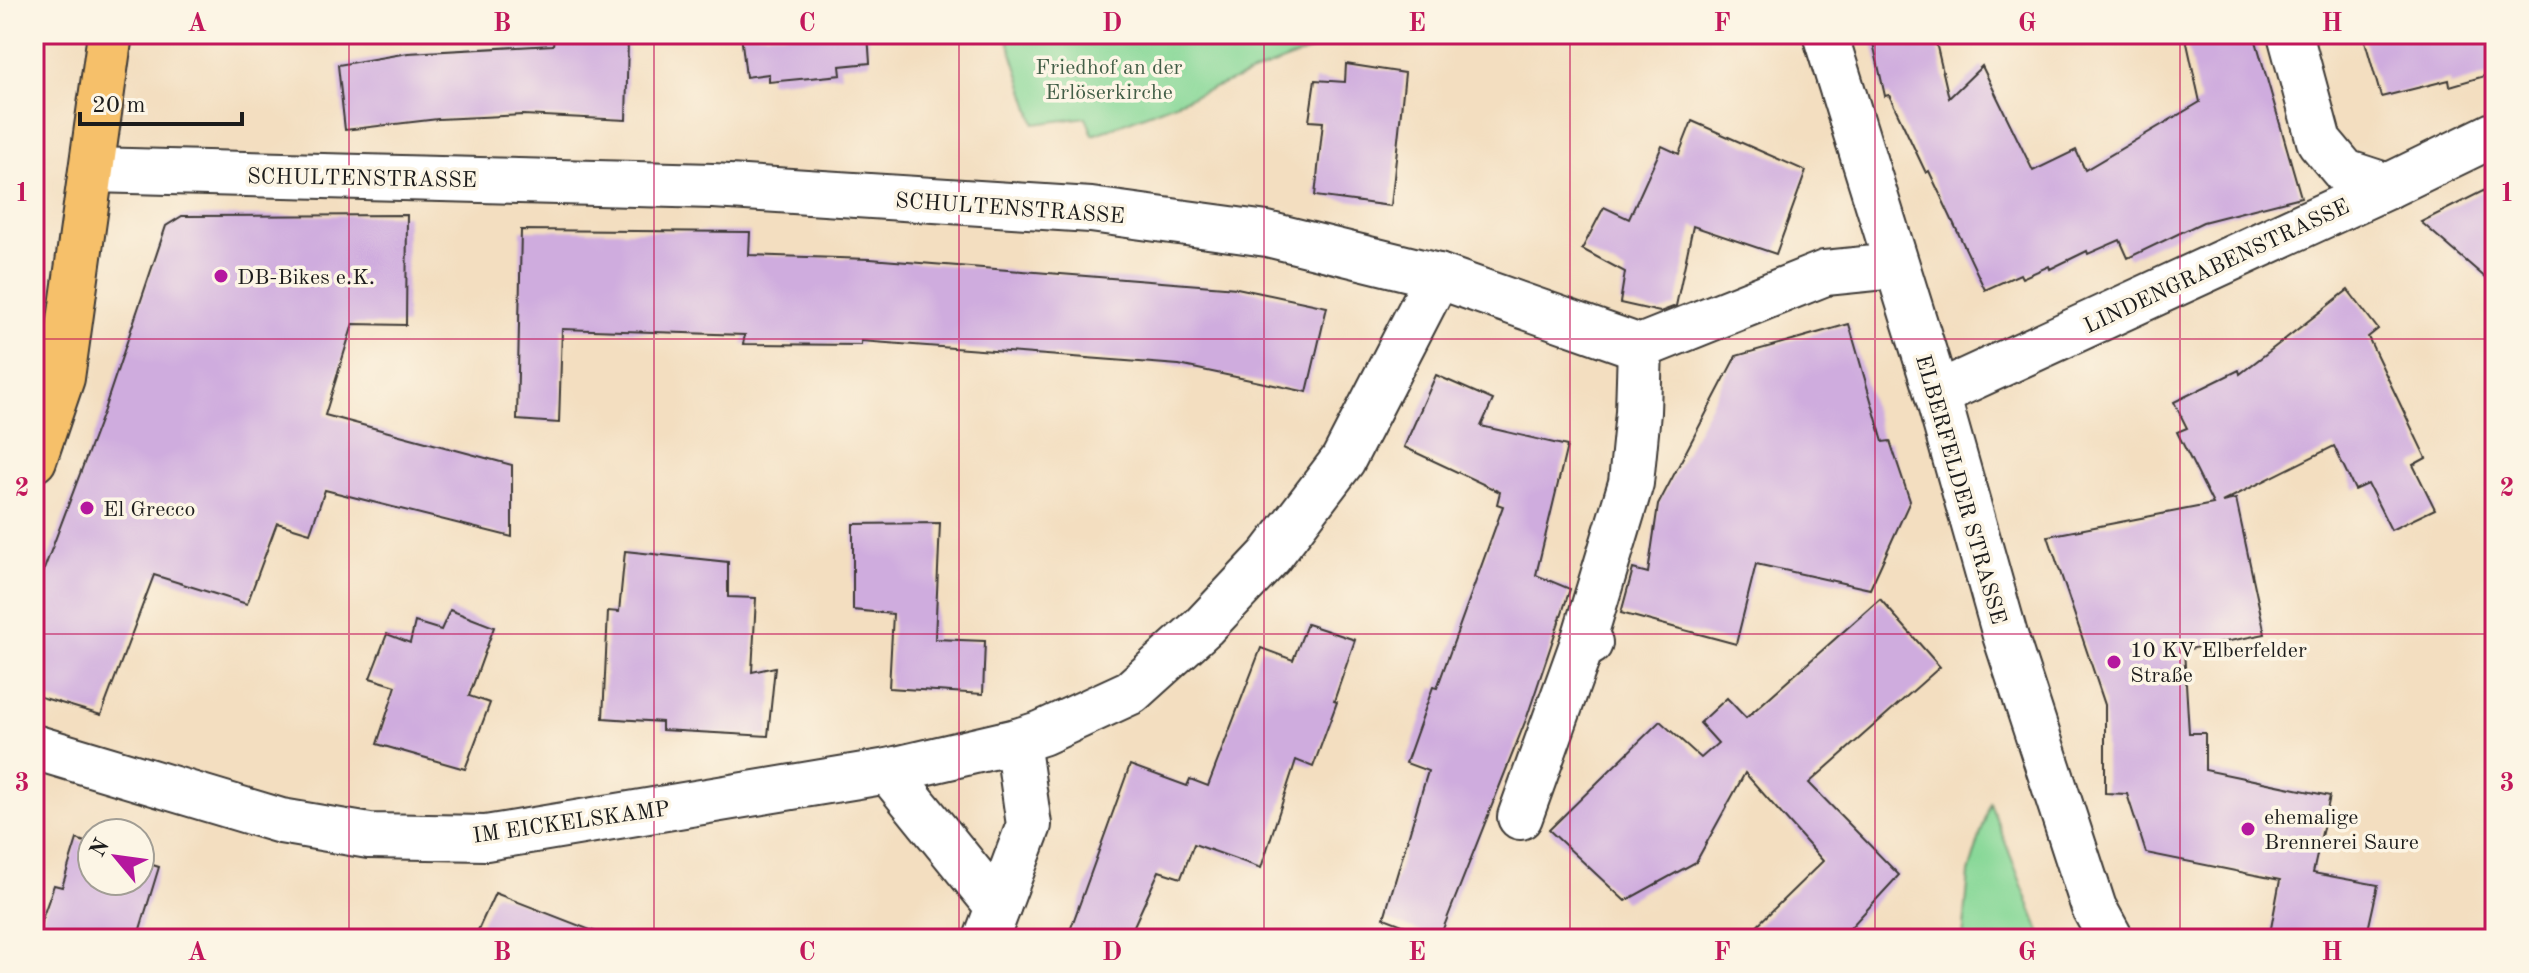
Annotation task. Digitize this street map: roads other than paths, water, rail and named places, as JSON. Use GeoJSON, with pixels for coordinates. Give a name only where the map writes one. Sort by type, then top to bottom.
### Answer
{"type":"FeatureCollection","features":[{"type":"Feature","properties":{"kind":"main road"},"geometry":{"type":"LineString","coordinates":[[34,460],[62,378],[110,34]]}},
{"type":"Feature","properties":{"kind":"street","name":"ELBERFELDER STRASSE"},"geometry":{"type":"LineString","coordinates":[[1825,34],[1937,394],[2005,635],[2096,929]]}},
{"type":"Feature","properties":{"kind":"street"},"geometry":{"type":"LineString","coordinates":[[2290,34],[2319,141],[2345,172],[2388,186]]}},
{"type":"Feature","properties":{"kind":"street","name":"LINDENGRABENSTRASSE"},"geometry":{"type":"LineString","coordinates":[[1937,394],[2495,134]]}},
{"type":"Feature","properties":{"kind":"street","name":"SCHULTENSTRASSE"},"geometry":{"type":"LineString","coordinates":[[92,170],[713,186],[1091,210],[1267,234],[1438,276],[1640,347]]}},
{"type":"Feature","properties":{"kind":"street"},"geometry":{"type":"LineString","coordinates":[[1520,817],[1587,642],[1631,483],[1640,347],[1825,273],[1895,266]]}},
{"type":"Feature","properties":{"kind":"street","name":"IM EICKELSKAMP"},"geometry":{"type":"LineString","coordinates":[[34,747],[281,821],[369,836],[486,838],[888,771],[1042,733],[1131,692],[1204,626],[1270,556],[1343,460],[1438,276]]}},
{"type":"Feature","properties":{"kind":"street"},"geometry":{"type":"LineString","coordinates":[[992,923],[1029,825],[1017,741]]}},
{"type":"Feature","properties":{"kind":"street"},"geometry":{"type":"LineString","coordinates":[[888,771],[992,923]]}},
{"type":"Feature","properties":{"kind":"place","name":"DB-Bikes e.K."},"geometry":{"type":"Point","coordinates":[221,276]}},
{"type":"Feature","properties":{"kind":"place","name":"El Grecco"},"geometry":{"type":"Point","coordinates":[87,508]}},
{"type":"Feature","properties":{"kind":"place","name":"10 KV Elberfelder Straße"},"geometry":{"type":"Point","coordinates":[2114,662]}},
{"type":"Feature","properties":{"kind":"place","name":"ehemalige Brennerei Saure"},"geometry":{"type":"Point","coordinates":[2248,829]}},
{"type":"Feature","properties":{"kind":"park label","name":"Friedhof an der Erlöserkirche"},"geometry":{"type":"Point","coordinates":[1109,78]}}]}
